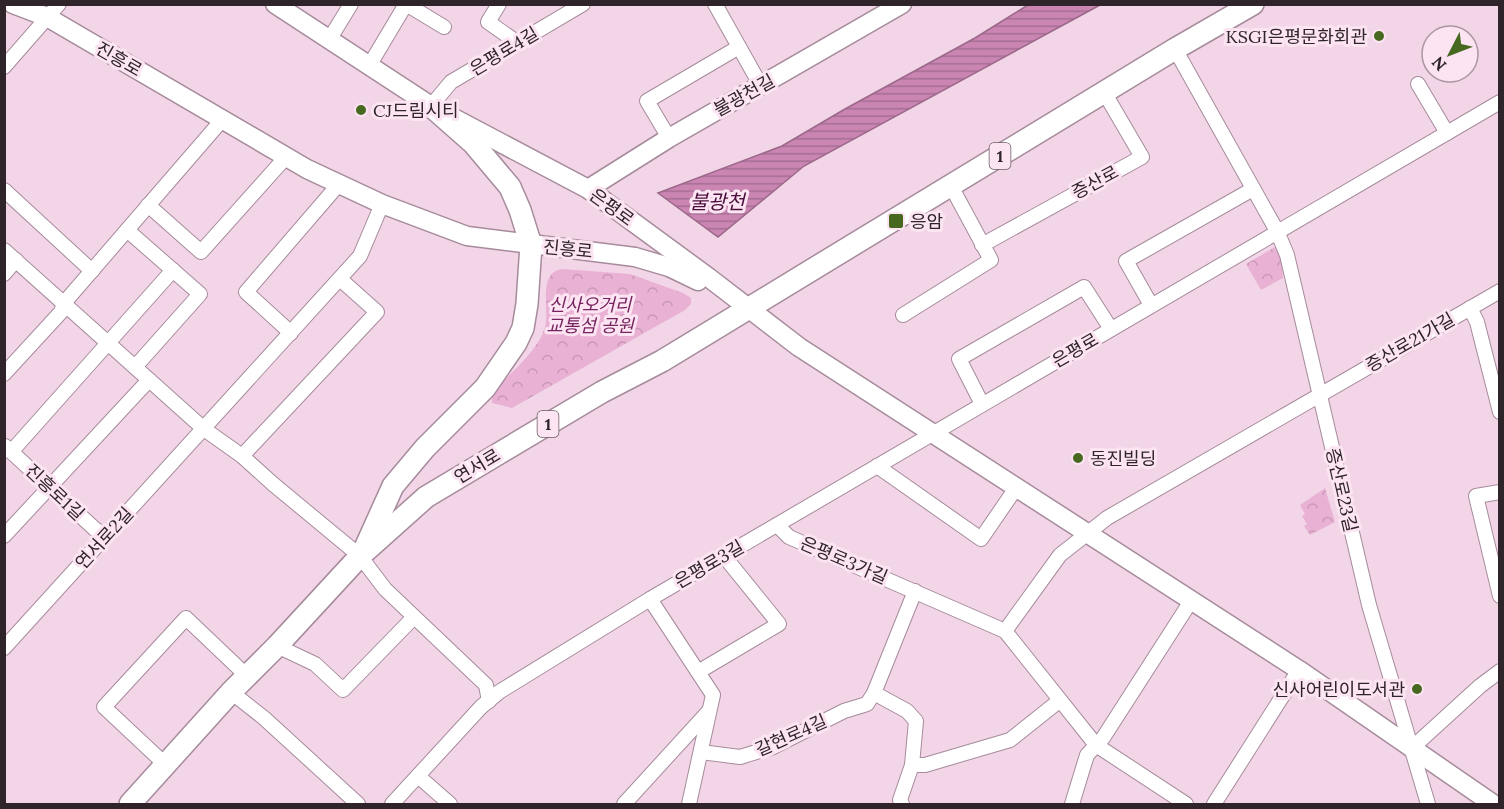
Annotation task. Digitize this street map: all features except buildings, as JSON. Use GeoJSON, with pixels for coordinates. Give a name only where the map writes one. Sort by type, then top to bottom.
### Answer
{"type":"FeatureCollection","features":[{"type":"Feature","properties":{"kind":"main road","name":"진흥로"},"geometry":{"type":"LineString","coordinates":[[13,4],[53,11],[222,120],[286,157],[382,204],[467,236],[647,260],[681,272],[748,309]]}},
{"type":"Feature","properties":{"kind":"main road","name":"은평로"},"geometry":{"type":"LineString","coordinates":[[275,4],[432,106],[588,189],[799,347],[1299,670],[1493,804]]}},
{"type":"Feature","properties":{"kind":"main road","name":"불광천길"},"geometry":{"type":"LineString","coordinates":[[588,189],[669,138],[902,4]]}},
{"type":"Feature","properties":{"kind":"main road","name":"1"},"geometry":{"type":"LineString","coordinates":[[748,309],[1252,4]]}},
{"type":"Feature","properties":{"kind":"main road"},"geometry":{"type":"LineString","coordinates":[[360,556],[393,486],[425,448],[485,388],[516,343],[523,328],[527,304],[531,245],[510,187],[473,143],[432,106]]}},
{"type":"Feature","properties":{"kind":"main road","name":"연서로"},"geometry":{"type":"LineString","coordinates":[[130,804],[231,692],[360,556],[426,496],[748,309]]}},
{"type":"Feature","properties":{"kind":"street"},"geometry":{"type":"LineString","coordinates":[[329,40],[351,4]]}},
{"type":"Feature","properties":{"kind":"street"},"geometry":{"type":"LineString","coordinates":[[369,66],[406,4],[444,27]]}},
{"type":"Feature","properties":{"kind":"street"},"geometry":{"type":"LineString","coordinates":[[499,4],[488,22],[518,43]]}},
{"type":"Feature","properties":{"kind":"street","name":"은평로4길"},"geometry":{"type":"LineString","coordinates":[[432,106],[452,82],[583,4]]}},
{"type":"Feature","properties":{"kind":"street"},"geometry":{"type":"LineString","coordinates":[[715,4],[761,87]]}},
{"type":"Feature","properties":{"kind":"street"},"geometry":{"type":"LineString","coordinates":[[4,68],[53,11]]}},
{"type":"Feature","properties":{"kind":"street"},"geometry":{"type":"LineString","coordinates":[[669,138],[647,101],[739,47]]}},
{"type":"Feature","properties":{"kind":"street","name":"증산로23길"},"geometry":{"type":"LineString","coordinates":[[1175,49],[1277,231],[1287,255],[1370,605],[1412,748]]}},
{"type":"Feature","properties":{"kind":"street"},"geometry":{"type":"LineString","coordinates":[[1418,84],[1447,133]]}},
{"type":"Feature","properties":{"kind":"street","name":"증산로"},"geometry":{"type":"LineString","coordinates":[[982,245],[1142,157],[1104,92]]}},
{"type":"Feature","properties":{"kind":"street"},"geometry":{"type":"LineString","coordinates":[[1111,329],[1500,102]]}},
{"type":"Feature","properties":{"kind":"street"},"geometry":{"type":"LineString","coordinates":[[4,374],[61,312],[64,303],[222,120]]}},
{"type":"Feature","properties":{"kind":"street"},"geometry":{"type":"LineString","coordinates":[[148,205],[201,252],[286,157]]}},
{"type":"Feature","properties":{"kind":"street"},"geometry":{"type":"LineString","coordinates":[[339,184],[246,292],[291,333],[360,256],[382,204]]}},
{"type":"Feature","properties":{"kind":"street"},"geometry":{"type":"LineString","coordinates":[[903,315],[991,261],[951,186]]}},
{"type":"Feature","properties":{"kind":"street"},"geometry":{"type":"LineString","coordinates":[[1151,305],[1126,261],[1253,189]]}},
{"type":"Feature","properties":{"kind":"street"},"geometry":{"type":"LineString","coordinates":[[4,190],[92,271]]}},
{"type":"Feature","properties":{"kind":"street"},"geometry":{"type":"LineString","coordinates":[[127,230],[200,294],[135,367]]}},
{"type":"Feature","properties":{"kind":"street"},"geometry":{"type":"LineString","coordinates":[[4,250],[204,429],[242,456],[360,556],[385,589],[486,685],[489,701]]}},
{"type":"Feature","properties":{"kind":"street"},"geometry":{"type":"LineString","coordinates":[[4,274],[16,260]]}},
{"type":"Feature","properties":{"kind":"street"},"geometry":{"type":"LineString","coordinates":[[8,449],[108,344],[173,270]]}},
{"type":"Feature","properties":{"kind":"street"},"geometry":{"type":"LineString","coordinates":[[242,456],[377,312],[340,279]]}},
{"type":"Feature","properties":{"kind":"street","name":"은평로"},"geometry":{"type":"LineString","coordinates":[[933,433],[1111,329],[1084,287],[959,359],[982,404]]}},
{"type":"Feature","properties":{"kind":"street","name":"증산로21가길"},"geometry":{"type":"LineString","coordinates":[[1320,393],[1500,291]]}},
{"type":"Feature","properties":{"kind":"street"},"geometry":{"type":"LineString","coordinates":[[1470,308],[1477,322],[1496,381],[1500,412]]}},
{"type":"Feature","properties":{"kind":"street","name":"연서로2길"},"geometry":{"type":"LineString","coordinates":[[5,648],[291,333]]}},
{"type":"Feature","properties":{"kind":"street"},"geometry":{"type":"LineString","coordinates":[[4,536],[149,380]]}},
{"type":"Feature","properties":{"kind":"street"},"geometry":{"type":"LineString","coordinates":[[1005,631],[1060,555],[1087,533],[1114,514],[1320,393]]}},
{"type":"Feature","properties":{"kind":"street","name":"은평로3길"},"geometry":{"type":"LineString","coordinates":[[392,804],[499,692],[650,599],[933,433]]}},
{"type":"Feature","properties":{"kind":"street","name":"진흥로1길"},"geometry":{"type":"LineString","coordinates":[[8,449],[97,531],[108,533]]}},
{"type":"Feature","properties":{"kind":"street"},"geometry":{"type":"LineString","coordinates":[[877,466],[981,539],[1016,488]]}},
{"type":"Feature","properties":{"kind":"street"},"geometry":{"type":"LineString","coordinates":[[1500,492],[1476,496],[1500,596]]}},
{"type":"Feature","properties":{"kind":"street","name":"은평로3가길"},"geometry":{"type":"LineString","coordinates":[[777,525],[789,537],[1005,631],[1096,745],[1185,804]]}},
{"type":"Feature","properties":{"kind":"street"},"geometry":{"type":"LineString","coordinates":[[698,672],[779,624],[724,556]]}},
{"type":"Feature","properties":{"kind":"street"},"geometry":{"type":"LineString","coordinates":[[902,804],[900,800],[912,765],[916,721],[907,711],[874,693],[915,591]]}},
{"type":"Feature","properties":{"kind":"street"},"geometry":{"type":"LineString","coordinates":[[650,599],[713,695],[689,804]]}},
{"type":"Feature","properties":{"kind":"street"},"geometry":{"type":"LineString","coordinates":[[1072,804],[1088,755],[1103,738],[1191,601]]}},
{"type":"Feature","properties":{"kind":"street"},"geometry":{"type":"LineString","coordinates":[[277,646],[315,664],[343,690],[414,617]]}},
{"type":"Feature","properties":{"kind":"street"},"geometry":{"type":"LineString","coordinates":[[166,765],[104,707],[186,618],[247,676]]}},
{"type":"Feature","properties":{"kind":"street"},"geometry":{"type":"LineString","coordinates":[[1214,804],[1299,670]]}},
{"type":"Feature","properties":{"kind":"street"},"geometry":{"type":"LineString","coordinates":[[1428,804],[1412,748],[1480,686],[1500,671]]}},
{"type":"Feature","properties":{"kind":"street"},"geometry":{"type":"LineString","coordinates":[[231,692],[264,718],[358,804]]}},
{"type":"Feature","properties":{"kind":"street","name":"갈현로4길"},"geometry":{"type":"LineString","coordinates":[[701,752],[740,757],[772,747],[844,711],[867,704],[874,693]]}},
{"type":"Feature","properties":{"kind":"street"},"geometry":{"type":"LineString","coordinates":[[912,765],[925,765],[1010,740],[1059,701]]}},
{"type":"Feature","properties":{"kind":"street"},"geometry":{"type":"LineString","coordinates":[[624,804],[710,710]]}},
{"type":"Feature","properties":{"kind":"street"},"geometry":{"type":"LineString","coordinates":[[418,776],[450,804]]}},
{"type":"Feature","properties":{"kind":"green space"},"geometry":{"type":"Polygon","coordinates":[[[1275,247],[1282,260],[1283,278],[1261,290],[1246,264],[1275,247]]]}},
{"type":"Feature","properties":{"kind":"green space","name":"신사오거리 교통섬 공원"},"geometry":{"type":"Polygon","coordinates":[[[562,269],[630,274],[683,293],[691,298],[691,304],[685,310],[512,408],[492,403],[492,392],[522,362],[542,336],[546,320],[547,284],[554,272],[562,269]]]}},
{"type":"Feature","properties":{"kind":"green space"},"geometry":{"type":"Polygon","coordinates":[[[1325,488],[1335,522],[1310,535],[1304,526],[1307,524],[1302,516],[1305,514],[1300,505],[1325,488]]]}},
{"type":"Feature","properties":{"kind":"water","name":"불광천"},"geometry":{"type":"Polygon","coordinates":[[[1028,5],[1100,5],[804,166],[718,237],[658,193],[782,146],[975,38],[1028,5]]]}},
{"type":"Feature","properties":{"kind":"place","name":"KSGI은평문화회관"},"geometry":{"type":"Point","coordinates":[1379,36]}},
{"type":"Feature","properties":{"kind":"place","name":"CJ드림시티"},"geometry":{"type":"Point","coordinates":[361,110]}},
{"type":"Feature","properties":{"kind":"place","name":"응암"},"geometry":{"type":"Point","coordinates":[896,221]}},
{"type":"Feature","properties":{"kind":"place","name":"동진빌딩"},"geometry":{"type":"Point","coordinates":[1078,458]}},
{"type":"Feature","properties":{"kind":"place","name":"신사어린이도서관"},"geometry":{"type":"Point","coordinates":[1417,689]}}]}
